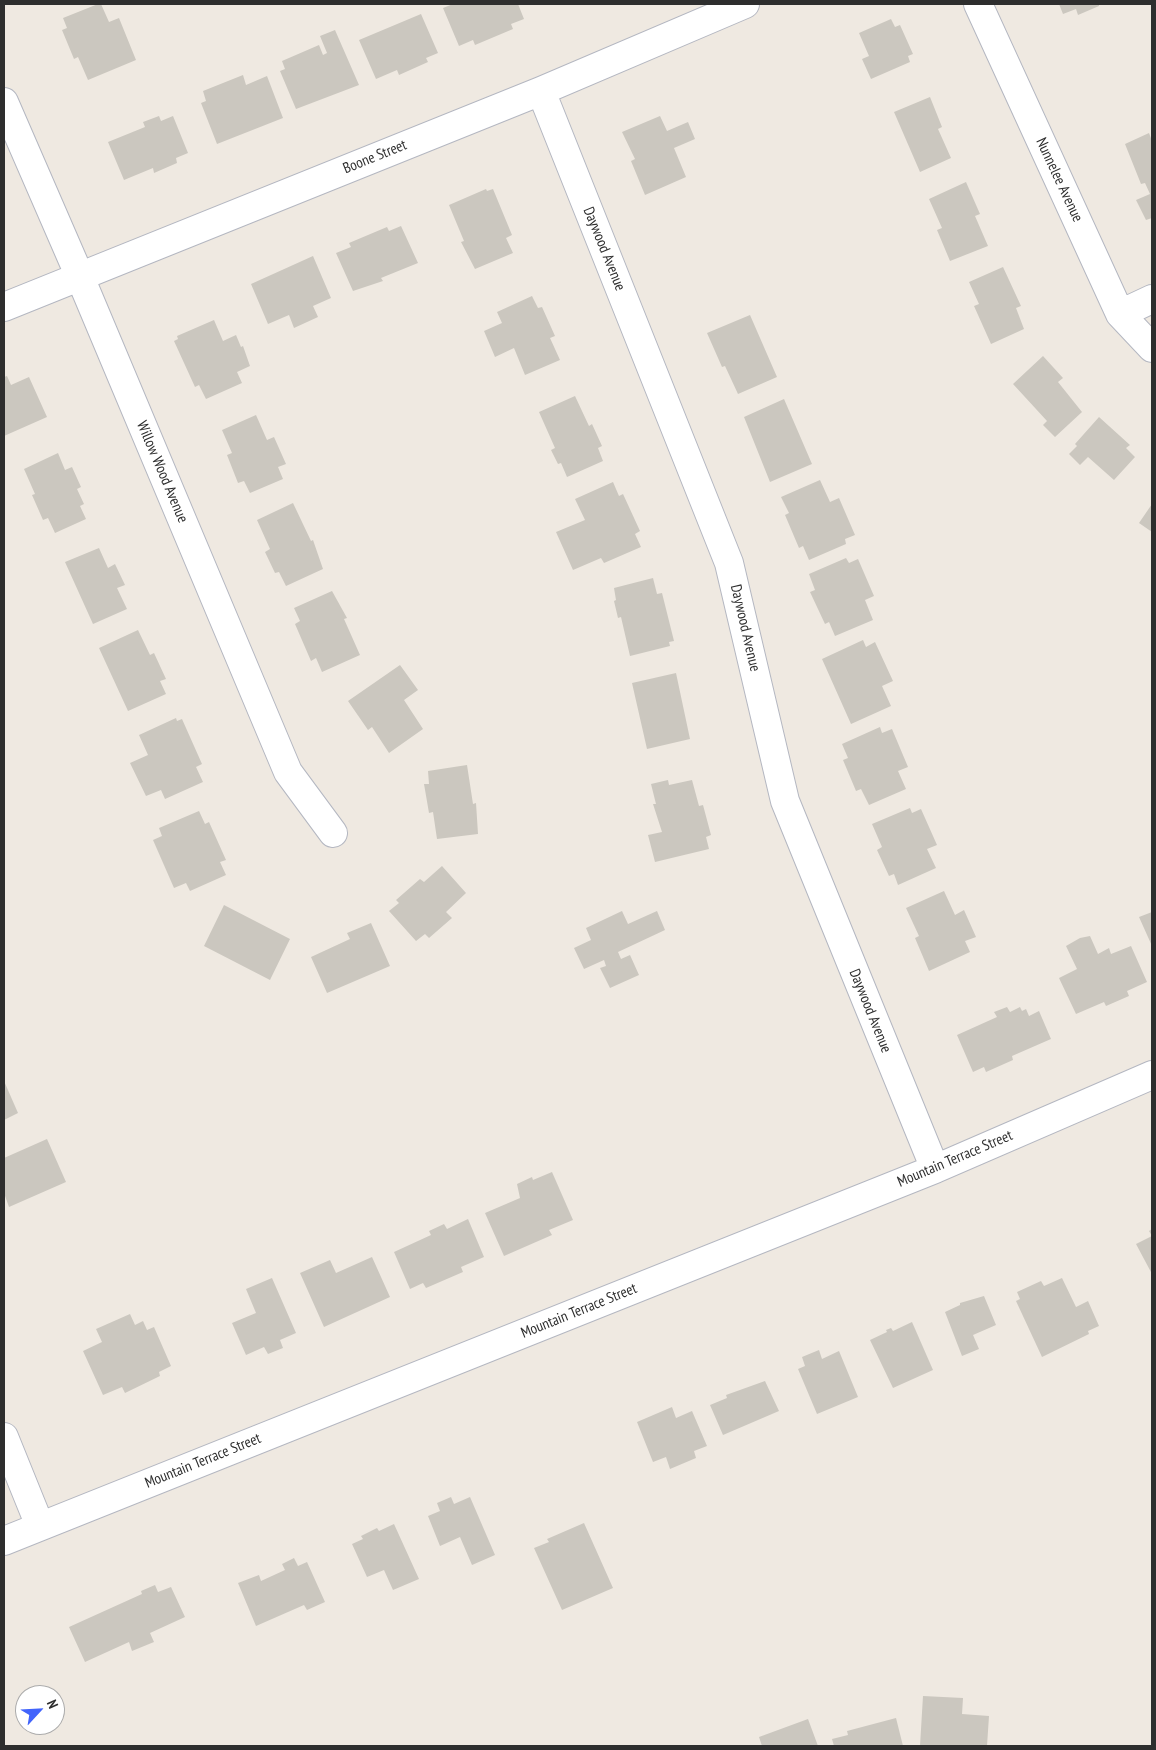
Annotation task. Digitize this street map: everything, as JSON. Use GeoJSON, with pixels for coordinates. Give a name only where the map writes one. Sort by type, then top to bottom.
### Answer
{"type":"FeatureCollection","features":[{"type":"Feature","properties":{"kind":"street","name":"Boone Street"},"geometry":{"type":"LineString","coordinates":[[4,307],[541,91],[745,4]]}},
{"type":"Feature","properties":{"kind":"street","name":"Nunnelee Avenue"},"geometry":{"type":"LineString","coordinates":[[978,4],[1120,314],[1152,348]]}},
{"type":"Feature","properties":{"kind":"street","name":"Daywood Avenue"},"geometry":{"type":"LineString","coordinates":[[541,91],[729,563],[785,801],[934,1169]]}},
{"type":"Feature","properties":{"kind":"street","name":"Willow Wood Avenue"},"geometry":{"type":"LineString","coordinates":[[4,102],[80,277],[288,772],[333,834]]}},
{"type":"Feature","properties":{"kind":"street"},"geometry":{"type":"LineString","coordinates":[[1120,314],[1152,299]]}},
{"type":"Feature","properties":{"kind":"street","name":"Mountain Terrace Street"},"geometry":{"type":"LineString","coordinates":[[4,1541],[934,1169],[1152,1075]]}},
{"type":"Feature","properties":{"kind":"street"},"geometry":{"type":"LineString","coordinates":[[4,1437],[40,1526]]}},
{"type":"Feature","properties":{"kind":"building"},"geometry":{"type":"Polygon","coordinates":[[[101,4],[109,22],[119,18],[136,60],[88,80],[78,57],[74,59],[62,30],[67,28],[63,18],[101,4]]]}},
{"type":"Feature","properties":{"kind":"building"},"geometry":{"type":"Polygon","coordinates":[[[453,4],[518,4],[524,19],[511,24],[513,29],[475,45],[473,40],[459,46],[443,8],[453,4]]]}},
{"type":"Feature","properties":{"kind":"building"},"geometry":{"type":"Polygon","coordinates":[[[1059,4],[1099,4],[1099,6],[1078,15],[1076,9],[1063,14],[1059,4]]]}},
{"type":"Feature","properties":{"kind":"building"},"geometry":{"type":"Polygon","coordinates":[[[421,14],[438,53],[426,58],[428,62],[399,75],[397,70],[376,79],[359,40],[421,14]]]}},
{"type":"Feature","properties":{"kind":"building"},"geometry":{"type":"Polygon","coordinates":[[[891,19],[895,27],[900,25],[913,54],[908,56],[910,62],[871,79],[862,59],[869,56],[859,33],[891,19]]]}},
{"type":"Feature","properties":{"kind":"building"},"geometry":{"type":"Polygon","coordinates":[[[335,30],[359,85],[296,109],[280,71],[285,69],[282,61],[319,45],[323,55],[327,53],[320,36],[335,30]]]}},
{"type":"Feature","properties":{"kind":"building"},"geometry":{"type":"Polygon","coordinates":[[[243,75],[246,85],[267,76],[283,118],[217,144],[201,103],[206,101],[203,91],[243,75]]]}},
{"type":"Feature","properties":{"kind":"building"},"geometry":{"type":"Polygon","coordinates":[[[930,97],[942,127],[938,129],[951,158],[920,172],[894,112],[930,97]]]}},
{"type":"Feature","properties":{"kind":"building"},"geometry":{"type":"Polygon","coordinates":[[[159,116],[161,121],[173,116],[188,153],[176,158],[177,163],[154,173],[153,168],[124,180],[108,142],[145,127],[143,122],[159,116]]]}},
{"type":"Feature","properties":{"kind":"building"},"geometry":{"type":"Polygon","coordinates":[[[660,116],[667,131],[688,122],[695,139],[674,148],[686,177],[645,195],[631,161],[635,159],[622,132],[660,116]]]}},
{"type":"Feature","properties":{"kind":"building"},"geometry":{"type":"Polygon","coordinates":[[[1149,133],[1152,141],[1152,218],[1146,220],[1136,200],[1150,194],[1145,183],[1141,184],[1125,144],[1149,133]]]}},
{"type":"Feature","properties":{"kind":"building"},"geometry":{"type":"Polygon","coordinates":[[[966,182],[980,214],[975,216],[988,246],[950,261],[937,230],[942,228],[929,199],[966,182]]]}},
{"type":"Feature","properties":{"kind":"building"},"geometry":{"type":"Polygon","coordinates":[[[486,189],[487,191],[493,189],[512,235],[506,238],[513,253],[475,269],[461,242],[464,241],[449,205],[486,189]]]}},
{"type":"Feature","properties":{"kind":"building"},"geometry":{"type":"Polygon","coordinates":[[[401,226],[418,263],[381,278],[383,281],[353,291],[336,253],[351,247],[349,243],[387,227],[389,231],[401,226]]]}},
{"type":"Feature","properties":{"kind":"building"},"geometry":{"type":"Polygon","coordinates":[[[313,256],[331,298],[313,306],[318,317],[294,328],[289,315],[268,324],[251,284],[313,256]]]}},
{"type":"Feature","properties":{"kind":"building"},"geometry":{"type":"Polygon","coordinates":[[[1003,267],[1021,306],[1016,308],[1024,329],[991,344],[974,306],[979,304],[969,282],[1003,267]]]}},
{"type":"Feature","properties":{"kind":"building"},"geometry":{"type":"Polygon","coordinates":[[[532,296],[538,308],[542,307],[555,336],[550,338],[560,360],[525,375],[514,348],[495,357],[484,331],[502,323],[497,312],[532,296]]]}},
{"type":"Feature","properties":{"kind":"building"},"geometry":{"type":"Polygon","coordinates":[[[750,315],[777,377],[738,394],[725,366],[722,367],[707,333],[750,315]]]}},
{"type":"Feature","properties":{"kind":"building"},"geometry":{"type":"Polygon","coordinates":[[[214,320],[223,341],[236,335],[241,347],[243,346],[250,366],[237,372],[242,383],[206,399],[199,385],[195,387],[174,341],[178,339],[177,336],[214,320]]]}},
{"type":"Feature","properties":{"kind":"building"},"geometry":{"type":"Polygon","coordinates":[[[1043,356],[1063,378],[1058,382],[1082,412],[1055,437],[1043,425],[1047,421],[1013,384],[1043,356]]]}},
{"type":"Feature","properties":{"kind":"building"},"geometry":{"type":"Polygon","coordinates":[[[7,376],[11,385],[29,377],[47,417],[4,436],[4,377],[7,376]]]}},
{"type":"Feature","properties":{"kind":"building"},"geometry":{"type":"Polygon","coordinates":[[[575,396],[589,426],[592,424],[602,446],[598,448],[603,461],[567,477],[561,463],[558,464],[551,450],[555,448],[539,412],[575,396]]]}},
{"type":"Feature","properties":{"kind":"building"},"geometry":{"type":"Polygon","coordinates":[[[784,399],[812,464],[770,482],[744,417],[784,399]]]}},
{"type":"Feature","properties":{"kind":"building"},"geometry":{"type":"Polygon","coordinates":[[[256,415],[267,440],[274,437],[286,464],[278,467],[283,479],[250,493],[244,481],[238,483],[227,455],[232,453],[222,430],[256,415]]]}},
{"type":"Feature","properties":{"kind":"building"},"geometry":{"type":"Polygon","coordinates":[[[1099,417],[1130,445],[1126,448],[1135,457],[1114,480],[1088,457],[1080,465],[1069,454],[1077,446],[1075,444],[1099,417]]]}},
{"type":"Feature","properties":{"kind":"building"},"geometry":{"type":"Polygon","coordinates":[[[58,453],[65,470],[72,467],[81,487],[77,489],[84,504],[80,506],[86,519],[55,533],[48,518],[43,520],[32,495],[35,494],[24,469],[58,453]]]}},
{"type":"Feature","properties":{"kind":"building"},"geometry":{"type":"Polygon","coordinates":[[[820,480],[830,502],[839,498],[855,535],[845,539],[846,544],[809,560],[803,546],[799,548],[785,515],[789,513],[781,497],[820,480]]]}},
{"type":"Feature","properties":{"kind":"building"},"geometry":{"type":"Polygon","coordinates":[[[613,482],[619,496],[623,494],[640,531],[635,534],[641,547],[604,563],[601,558],[573,570],[556,532],[585,520],[575,499],[613,482]]]}},
{"type":"Feature","properties":{"kind":"building"},"geometry":{"type":"Polygon","coordinates":[[[293,503],[311,541],[313,540],[323,569],[286,586],[279,572],[275,573],[265,552],[270,549],[257,520],[293,503]]]}},
{"type":"Feature","properties":{"kind":"building"},"geometry":{"type":"Polygon","coordinates":[[[1152,504],[1152,532],[1139,523],[1152,504]]]}},
{"type":"Feature","properties":{"kind":"building"},"geometry":{"type":"Polygon","coordinates":[[[99,548],[108,568],[115,564],[125,585],[117,588],[127,609],[93,624],[65,562],[99,548]]]}},
{"type":"Feature","properties":{"kind":"building"},"geometry":{"type":"Polygon","coordinates":[[[846,558],[849,563],[858,559],[874,596],[865,600],[873,620],[835,636],[829,622],[825,624],[810,592],[815,590],[809,574],[846,558]]]}},
{"type":"Feature","properties":{"kind":"building"},"geometry":{"type":"Polygon","coordinates":[[[653,578],[657,594],[662,593],[674,641],[669,642],[670,646],[630,656],[621,617],[618,618],[614,601],[616,600],[614,588],[653,578]]]}},
{"type":"Feature","properties":{"kind":"building"},"geometry":{"type":"Polygon","coordinates":[[[332,591],[347,618],[344,619],[360,655],[322,672],[316,658],[311,661],[295,624],[300,621],[294,608],[332,591]]]}},
{"type":"Feature","properties":{"kind":"building"},"geometry":{"type":"Polygon","coordinates":[[[138,630],[150,655],[154,653],[166,679],[160,681],[166,694],[128,711],[99,648],[138,630]]]}},
{"type":"Feature","properties":{"kind":"building"},"geometry":{"type":"Polygon","coordinates":[[[863,640],[866,647],[875,642],[893,681],[882,686],[891,706],[851,724],[822,659],[863,640]]]}},
{"type":"Feature","properties":{"kind":"building"},"geometry":{"type":"Polygon","coordinates":[[[400,665],[418,690],[404,700],[423,729],[389,753],[372,727],[368,730],[348,701],[400,665]]]}},
{"type":"Feature","properties":{"kind":"building"},"geometry":{"type":"Polygon","coordinates":[[[676,673],[690,739],[647,749],[632,683],[676,673]]]}},
{"type":"Feature","properties":{"kind":"building"},"geometry":{"type":"Polygon","coordinates":[[[176,718],[177,721],[182,719],[202,764],[196,767],[203,782],[165,799],[161,790],[146,796],[130,763],[148,755],[139,735],[176,718]]]}},
{"type":"Feature","properties":{"kind":"building"},"geometry":{"type":"Polygon","coordinates":[[[880,727],[882,733],[892,729],[908,767],[898,771],[906,789],[869,805],[861,789],[856,791],[843,760],[848,758],[842,744],[880,727]]]}},
{"type":"Feature","properties":{"kind":"building"},"geometry":{"type":"Polygon","coordinates":[[[467,765],[473,804],[476,803],[478,834],[437,839],[433,812],[429,813],[424,784],[429,784],[428,771],[467,765]]]}},
{"type":"Feature","properties":{"kind":"building"},"geometry":{"type":"Polygon","coordinates":[[[668,780],[669,785],[692,780],[699,806],[703,805],[711,835],[706,837],[709,849],[655,862],[648,835],[662,832],[653,804],[656,804],[651,784],[668,780]]]}},
{"type":"Feature","properties":{"kind":"building"},"geometry":{"type":"Polygon","coordinates":[[[910,808],[912,813],[921,809],[937,845],[927,849],[936,868],[898,885],[894,874],[889,876],[877,850],[882,847],[872,824],[910,808]]]}},
{"type":"Feature","properties":{"kind":"building"},"geometry":{"type":"Polygon","coordinates":[[[199,811],[205,824],[209,822],[226,860],[220,862],[226,875],[190,891],[186,883],[174,888],[153,840],[162,836],[159,828],[199,811]]]}},
{"type":"Feature","properties":{"kind":"building"},"geometry":{"type":"Polygon","coordinates":[[[442,866],[466,893],[446,912],[452,918],[429,938],[425,934],[416,941],[389,911],[399,903],[396,900],[420,879],[424,882],[442,866]]]}},
{"type":"Feature","properties":{"kind":"building"},"geometry":{"type":"Polygon","coordinates":[[[944,891],[955,915],[964,910],[976,937],[965,941],[970,952],[929,971],[915,938],[919,936],[906,908],[944,891]]]}},
{"type":"Feature","properties":{"kind":"building"},"geometry":{"type":"Polygon","coordinates":[[[224,905],[290,939],[270,980],[204,946],[224,905]]]}},
{"type":"Feature","properties":{"kind":"building"},"geometry":{"type":"Polygon","coordinates":[[[622,911],[628,924],[657,911],[665,930],[618,952],[621,959],[630,955],[639,975],[610,988],[600,968],[606,966],[604,960],[584,969],[574,948],[591,940],[586,928],[622,911]]]}},
{"type":"Feature","properties":{"kind":"building"},"geometry":{"type":"Polygon","coordinates":[[[1152,912],[1152,946],[1139,917],[1152,912]]]}},
{"type":"Feature","properties":{"kind":"building"},"geometry":{"type":"Polygon","coordinates":[[[371,923],[390,966],[327,993],[311,957],[350,939],[347,933],[371,923]]]}},
{"type":"Feature","properties":{"kind":"building"},"geometry":{"type":"Polygon","coordinates":[[[1090,936],[1098,954],[1109,948],[1111,954],[1131,946],[1147,982],[1127,991],[1129,996],[1106,1006],[1104,1002],[1076,1014],[1059,978],[1077,969],[1066,946],[1080,938],[1090,936]]]}},
{"type":"Feature","properties":{"kind":"building"},"geometry":{"type":"Polygon","coordinates":[[[1007,1007],[1010,1012],[1020,1007],[1022,1011],[1026,1009],[1029,1016],[1039,1011],[1051,1039],[1012,1056],[1013,1060],[986,1072],[984,1067],[973,1072],[957,1035],[997,1017],[994,1012],[1007,1007]]]}},
{"type":"Feature","properties":{"kind":"building"},"geometry":{"type":"Polygon","coordinates":[[[4,1081],[18,1113],[4,1120],[4,1081]]]}},
{"type":"Feature","properties":{"kind":"building"},"geometry":{"type":"Polygon","coordinates":[[[47,1139],[66,1182],[9,1207],[4,1193],[4,1158],[47,1139]]]}},
{"type":"Feature","properties":{"kind":"building"},"geometry":{"type":"Polygon","coordinates":[[[552,1172],[573,1220],[549,1230],[552,1235],[504,1256],[485,1213],[520,1198],[517,1184],[532,1177],[533,1180],[552,1172]]]}},
{"type":"Feature","properties":{"kind":"building"},"geometry":{"type":"Polygon","coordinates":[[[468,1219],[484,1257],[461,1267],[463,1272],[426,1288],[423,1283],[410,1289],[394,1252],[431,1235],[429,1231],[444,1224],[447,1229],[468,1219]]]}},
{"type":"Feature","properties":{"kind":"building"},"geometry":{"type":"Polygon","coordinates":[[[1152,1236],[1152,1274],[1136,1244],[1152,1236]]]}},
{"type":"Feature","properties":{"kind":"building"},"geometry":{"type":"Polygon","coordinates":[[[372,1257],[390,1297],[324,1327],[300,1273],[330,1260],[336,1273],[372,1257]]]}},
{"type":"Feature","properties":{"kind":"building"},"geometry":{"type":"Polygon","coordinates":[[[272,1278],[296,1333],[280,1340],[283,1348],[268,1354],[264,1347],[246,1355],[232,1323],[256,1313],[246,1289],[272,1278]]]}},
{"type":"Feature","properties":{"kind":"building"},"geometry":{"type":"Polygon","coordinates":[[[1062,1278],[1076,1307],[1088,1301],[1099,1326],[1088,1331],[1089,1334],[1042,1357],[1016,1301],[1020,1299],[1017,1292],[1041,1281],[1044,1286],[1062,1278]]]}},
{"type":"Feature","properties":{"kind":"building"},"geometry":{"type":"Polygon","coordinates":[[[984,1296],[996,1325],[973,1335],[979,1349],[962,1356],[945,1312],[960,1305],[960,1303],[984,1296]]]}},
{"type":"Feature","properties":{"kind":"building"},"geometry":{"type":"Polygon","coordinates":[[[130,1314],[135,1325],[143,1321],[147,1330],[154,1327],[171,1366],[159,1372],[160,1376],[125,1393],[122,1387],[103,1395],[83,1351],[102,1342],[96,1329],[130,1314]]]}},
{"type":"Feature","properties":{"kind":"building"},"geometry":{"type":"Polygon","coordinates":[[[912,1322],[933,1370],[893,1388],[870,1340],[887,1332],[886,1330],[891,1328],[893,1331],[912,1322]]]}},
{"type":"Feature","properties":{"kind":"building"},"geometry":{"type":"Polygon","coordinates":[[[819,1350],[822,1359],[839,1351],[858,1397],[817,1414],[798,1369],[805,1366],[802,1357],[819,1350]]]}},
{"type":"Feature","properties":{"kind":"building"},"geometry":{"type":"Polygon","coordinates":[[[765,1381],[779,1411],[723,1435],[710,1405],[727,1398],[726,1395],[765,1381]]]}},
{"type":"Feature","properties":{"kind":"building"},"geometry":{"type":"Polygon","coordinates":[[[672,1407],[676,1418],[692,1411],[707,1446],[694,1451],[696,1458],[670,1469],[666,1457],[653,1462],[637,1422],[672,1407]]]}},
{"type":"Feature","properties":{"kind":"building"},"geometry":{"type":"Polygon","coordinates":[[[451,1497],[454,1504],[470,1497],[495,1555],[472,1565],[460,1537],[440,1546],[428,1516],[440,1511],[437,1503],[451,1497]]]}},
{"type":"Feature","properties":{"kind":"building"},"geometry":{"type":"Polygon","coordinates":[[[584,1523],[613,1588],[562,1610],[534,1548],[549,1542],[547,1539],[584,1523]]]}},
{"type":"Feature","properties":{"kind":"building"},"geometry":{"type":"Polygon","coordinates":[[[394,1524],[419,1579],[393,1590],[384,1570],[367,1577],[352,1544],[363,1539],[361,1536],[377,1528],[379,1531],[394,1524]]]}},
{"type":"Feature","properties":{"kind":"building"},"geometry":{"type":"Polygon","coordinates":[[[294,1558],[298,1566],[307,1562],[325,1602],[307,1610],[304,1605],[256,1626],[238,1583],[259,1575],[261,1581],[285,1570],[282,1564],[294,1558]]]}},
{"type":"Feature","properties":{"kind":"building"},"geometry":{"type":"Polygon","coordinates":[[[155,1585],[158,1592],[171,1587],[185,1617],[150,1633],[154,1642],[132,1651],[129,1642],[85,1662],[69,1627],[142,1594],[141,1591],[155,1585]]]}},
{"type":"Feature","properties":{"kind":"building"},"geometry":{"type":"Polygon","coordinates":[[[923,1696],[963,1698],[962,1714],[989,1716],[987,1746],[920,1746],[923,1696]]]}},
{"type":"Feature","properties":{"kind":"building"},"geometry":{"type":"Polygon","coordinates":[[[896,1718],[903,1746],[834,1746],[832,1739],[848,1735],[847,1731],[896,1718]]]}},
{"type":"Feature","properties":{"kind":"building"},"geometry":{"type":"Polygon","coordinates":[[[808,1719],[818,1746],[762,1746],[759,1737],[808,1719]]]}}]}
